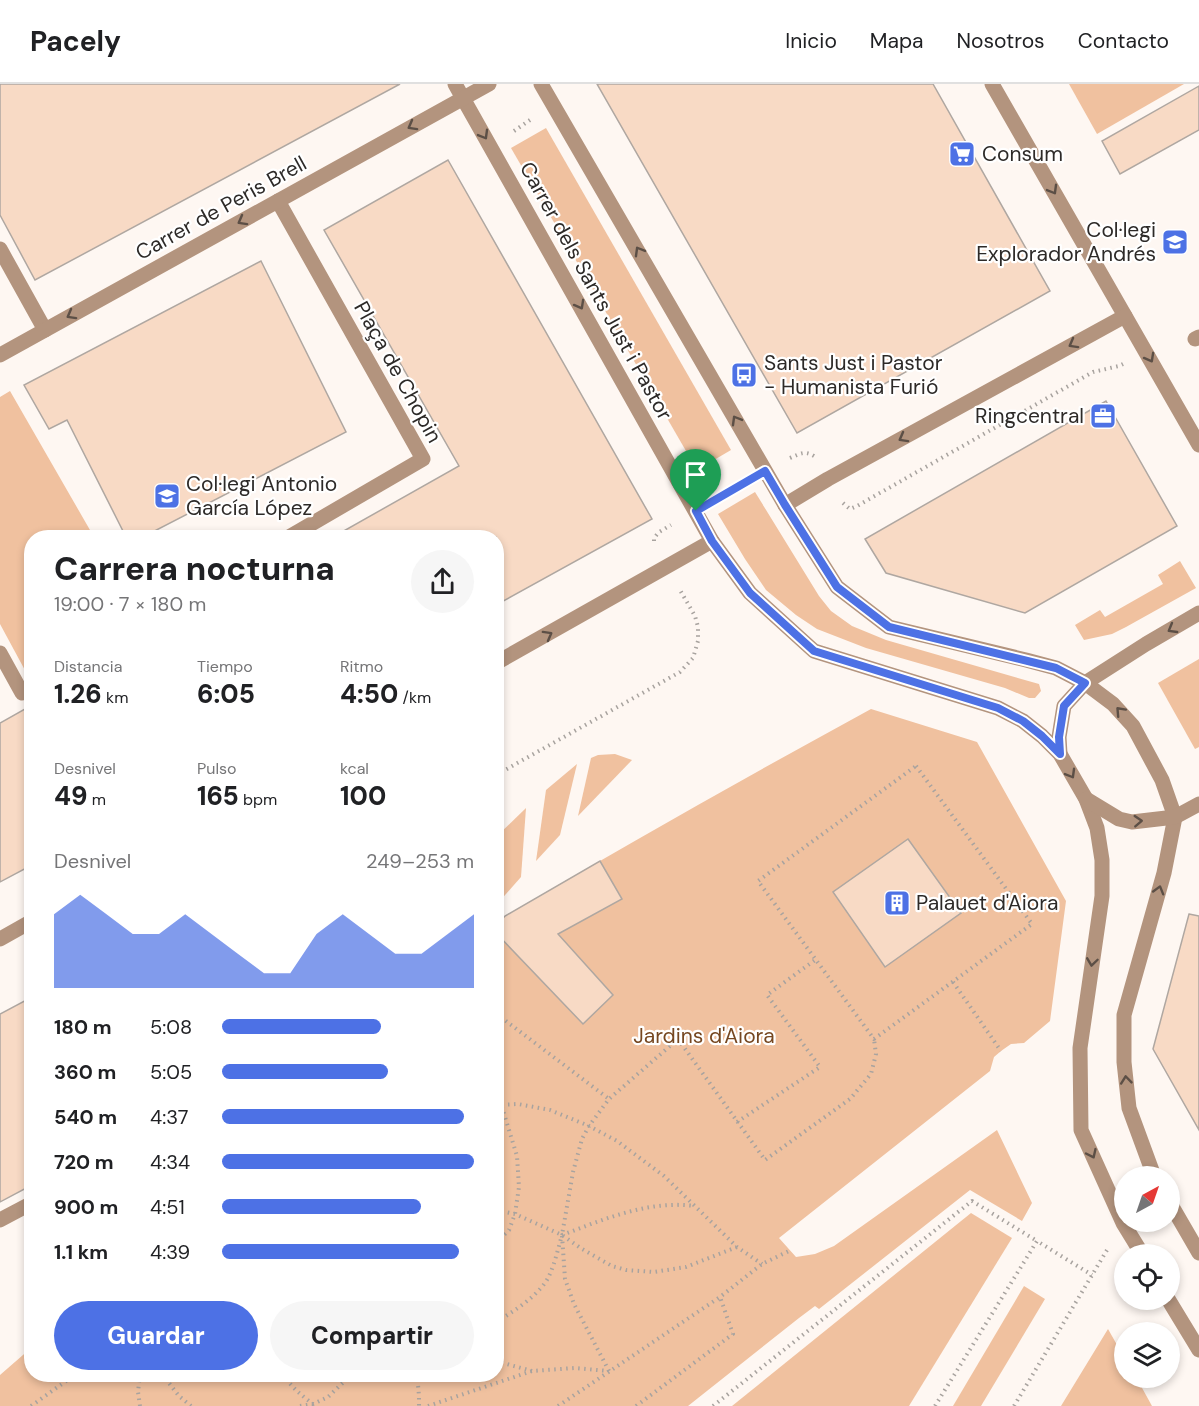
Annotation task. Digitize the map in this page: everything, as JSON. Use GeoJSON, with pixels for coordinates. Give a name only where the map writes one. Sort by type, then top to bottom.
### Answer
{"type":"FeatureCollection","features":[{"type":"Feature","properties":{"kind":"street","name":"Carrer dels Sants Just i Pastor"},"geometry":{"type":"LineString","coordinates":[[455,84],[712,541],[750,593],[814,651],[998,708],[1023,721],[1060,754],[1086,799],[1097,828],[1102,860],[1102,896],[1080,1048],[1081,1130],[1114,1203]]}},
{"type":"Feature","properties":{"kind":"street","name":"Carrer de Peris Brell"},"geometry":{"type":"LineString","coordinates":[[0,355],[489,84]]}},
{"type":"Feature","properties":{"kind":"street"},"geometry":{"type":"LineString","coordinates":[[541,84],[785,505],[837,587],[889,627],[1056,668],[1085,683],[1113,704],[1133,726],[1162,780],[1174,817],[1164,873],[1124,1015],[1124,1062],[1129,1108],[1150,1166]]}},
{"type":"Feature","properties":{"kind":"street"},"geometry":{"type":"LineString","coordinates":[[992,84],[1199,445]]}},
{"type":"Feature","properties":{"kind":"street","name":"Plaça de Chopin"},"geometry":{"type":"LineString","coordinates":[[278,201],[423,459],[301,530]]}},
{"type":"Feature","properties":{"kind":"street"},"geometry":{"type":"LineString","coordinates":[[0,249],[45,330]]}},
{"type":"Feature","properties":{"kind":"street"},"geometry":{"type":"LineString","coordinates":[[785,505],[828,479],[1125,316]]}},
{"type":"Feature","properties":{"kind":"street"},"geometry":{"type":"LineString","coordinates":[[504,659],[712,541]]}},
{"type":"Feature","properties":{"kind":"street"},"geometry":{"type":"LineString","coordinates":[[1060,754],[1059,737],[1064,706],[1085,683],[1199,613]]}},
{"type":"Feature","properties":{"kind":"street"},"geometry":{"type":"LineString","coordinates":[[0,653],[22,693],[24,692]]}},
{"type":"Feature","properties":{"kind":"street"},"geometry":{"type":"LineString","coordinates":[[1086,799],[1119,819],[1132,822],[1174,817],[1199,804]]}},
{"type":"Feature","properties":{"kind":"street"},"geometry":{"type":"LineString","coordinates":[[0,939],[24,926]]}},
{"type":"Feature","properties":{"kind":"street"},"geometry":{"type":"LineString","coordinates":[[0,1220],[24,1207]]}},
{"type":"Feature","properties":{"kind":"street"},"geometry":{"type":"LineString","coordinates":[[1180,1220],[1199,1253]]}},
{"type":"Feature","properties":{"kind":"street"},"geometry":{"type":"LineString","coordinates":[[1175,1310],[1199,1350]]}},
{"type":"Feature","properties":{"kind":"path"},"geometry":{"type":"LineString","coordinates":[[490,145],[554,105]]}},
{"type":"Feature","properties":{"kind":"path"},"geometry":{"type":"LineString","coordinates":[[841,501],[850,509],[857,506],[1093,372],[1119,366]]}},
{"type":"Feature","properties":{"kind":"path"},"geometry":{"type":"LineString","coordinates":[[781,462],[808,452],[819,463]]}},
{"type":"Feature","properties":{"kind":"path"},"geometry":{"type":"LineString","coordinates":[[696,511],[765,471]]}},
{"type":"Feature","properties":{"kind":"path"},"geometry":{"type":"LineString","coordinates":[[504,771],[680,672],[693,658],[698,641],[695,616],[654,547],[654,538],[659,532],[674,524]]}},
{"type":"Feature","properties":{"kind":"path"},"geometry":{"type":"LineString","coordinates":[[504,1317],[539,1291],[548,1278],[562,1235],[573,1173],[582,1139],[590,1126],[609,1099],[678,1039],[765,1160],[850,1099],[871,1074],[876,1054],[874,1039],[758,881],[916,766],[1032,924],[874,1039]]}},
{"type":"Feature","properties":{"kind":"path"},"geometry":{"type":"LineString","coordinates":[[737,1122],[820,1067],[767,995],[815,960]]}},
{"type":"Feature","properties":{"kind":"path"},"geometry":{"type":"LineString","coordinates":[[953,982],[1001,1051]]}},
{"type":"Feature","properties":{"kind":"path"},"geometry":{"type":"LineString","coordinates":[[504,1020],[609,1099]]}},
{"type":"Feature","properties":{"kind":"path"},"geometry":{"type":"LineString","coordinates":[[504,1105],[518,1104],[550,1110],[590,1126],[617,1141],[664,1176],[737,1246],[762,1264]]}},
{"type":"Feature","properties":{"kind":"path"},"geometry":{"type":"LineString","coordinates":[[504,1119],[517,1156],[519,1187],[515,1215],[509,1230],[504,1235]]}},
{"type":"Feature","properties":{"kind":"path"},"geometry":{"type":"LineString","coordinates":[[713,1406],[972,1201],[1092,1275]]}},
{"type":"Feature","properties":{"kind":"path"},"geometry":{"type":"LineString","coordinates":[[562,1235],[639,1208],[671,1204],[696,1206]]}},
{"type":"Feature","properties":{"kind":"path"},"geometry":{"type":"LineString","coordinates":[[504,1212],[562,1235],[582,1250],[612,1266],[626,1270],[654,1272],[686,1267],[737,1246]]}},
{"type":"Feature","properties":{"kind":"path"},"geometry":{"type":"LineString","coordinates":[[1014,1406],[1118,1232]]}},
{"type":"Feature","properties":{"kind":"path"},"geometry":{"type":"LineString","coordinates":[[562,1235],[565,1279],[574,1304],[609,1371]]}},
{"type":"Feature","properties":{"kind":"path"},"geometry":{"type":"LineString","coordinates":[[935,1406],[1037,1241]]}},
{"type":"Feature","properties":{"kind":"path"},"geometry":{"type":"LineString","coordinates":[[558,1406],[720,1297],[762,1264],[791,1250]]}},
{"type":"Feature","properties":{"kind":"path"},"geometry":{"type":"LineString","coordinates":[[636,1406],[733,1334],[720,1297]]}},
{"type":"Feature","properties":{"kind":"path"},"geometry":{"type":"LineString","coordinates":[[504,1363],[532,1371]]}},
{"type":"Feature","properties":{"kind":"path"},"geometry":{"type":"LineString","coordinates":[[504,1380],[532,1371],[574,1368],[609,1371]]}},
{"type":"Feature","properties":{"kind":"path"},"geometry":{"type":"LineString","coordinates":[[33,1405],[65,1382]]}},
{"type":"Feature","properties":{"kind":"path"},"geometry":{"type":"LineString","coordinates":[[139,1382],[140,1406]]}},
{"type":"Feature","properties":{"kind":"path"},"geometry":{"type":"LineString","coordinates":[[168,1382],[179,1396],[191,1406]]}},
{"type":"Feature","properties":{"kind":"path"},"geometry":{"type":"LineString","coordinates":[[288,1382],[300,1395],[315,1405]]}},
{"type":"Feature","properties":{"kind":"path"},"geometry":{"type":"LineString","coordinates":[[300,1406],[315,1405],[328,1397],[344,1382]]}},
{"type":"Feature","properties":{"kind":"path"},"geometry":{"type":"LineString","coordinates":[[418,1382],[419,1406]]}},
{"type":"Feature","properties":{"kind":"path"},"geometry":{"type":"LineString","coordinates":[[428,1406],[499,1382]]}},
{"type":"Feature","properties":{"kind":"path"},"geometry":{"type":"LineString","coordinates":[[33,1405],[43,1406]]}},
{"type":"Feature","properties":{"kind":"green space"},"geometry":{"type":"Polygon","coordinates":[[[1069,84],[1184,84],[1097,134],[1069,84]]]}},
{"type":"Feature","properties":{"kind":"green space"},"geometry":{"type":"Polygon","coordinates":[[[546,128],[731,450],[697,470],[511,148],[546,128]]]}},
{"type":"Feature","properties":{"kind":"green space"},"geometry":{"type":"Polygon","coordinates":[[[10,391],[90,530],[24,530],[24,668],[0,624],[0,397],[10,391]]]}},
{"type":"Feature","properties":{"kind":"green space"},"geometry":{"type":"Polygon","coordinates":[[[755,492],[819,596],[831,611],[852,626],[886,640],[1039,684],[1041,691],[1035,698],[1029,698],[1005,688],[866,648],[817,629],[796,615],[766,590],[718,514],[755,492]]]}},
{"type":"Feature","properties":{"kind":"green space"},"geometry":{"type":"Polygon","coordinates":[[[1180,561],[1196,588],[1112,634],[1084,640],[1075,625],[1100,610],[1105,617],[1163,584],[1158,575],[1180,561]]]}},
{"type":"Feature","properties":{"kind":"green space"},"geometry":{"type":"Polygon","coordinates":[[[1199,659],[1199,747],[1195,749],[1158,683],[1199,659]]]}},
{"type":"Feature","properties":{"kind":"green space","name":"Jardins d'Aiora"},"geometry":{"type":"Polygon","coordinates":[[[871,709],[977,742],[1066,901],[1050,1021],[1024,1043],[1011,1044],[1001,1051],[994,1057],[990,1071],[779,1238],[796,1257],[815,1254],[834,1246],[997,1130],[1032,1203],[1022,1221],[970,1190],[819,1309],[815,1306],[688,1406],[0,1406],[0,1375],[24,1354],[24,1382],[504,1382],[504,917],[687,811],[871,709]]]}},
{"type":"Feature","properties":{"kind":"green space"},"geometry":{"type":"Polygon","coordinates":[[[615,754],[632,760],[578,816],[591,758],[598,755],[615,754]]]}},
{"type":"Feature","properties":{"kind":"green space"},"geometry":{"type":"Polygon","coordinates":[[[577,764],[560,835],[536,861],[546,790],[577,764]]]}},
{"type":"Feature","properties":{"kind":"green space"},"geometry":{"type":"Polygon","coordinates":[[[526,808],[521,877],[504,896],[504,829],[526,808]]]}},
{"type":"Feature","properties":{"kind":"green space"},"geometry":{"type":"Polygon","coordinates":[[[971,1213],[1012,1238],[909,1406],[732,1406],[971,1213]]]}},
{"type":"Feature","properties":{"kind":"green space"},"geometry":{"type":"Polygon","coordinates":[[[1024,1286],[1045,1299],[981,1406],[953,1406],[1024,1286]]]}},
{"type":"Feature","properties":{"kind":"green space"},"geometry":{"type":"Polygon","coordinates":[[[1108,1329],[1114,1340],[1114,1388],[1142,1388],[1152,1406],[1061,1406],[1108,1329]]]}},
{"type":"Feature","properties":{"kind":"building"},"geometry":{"type":"Polygon","coordinates":[[[0,84],[400,84],[35,280],[0,215],[0,84]]]}},
{"type":"Feature","properties":{"kind":"building"},"geometry":{"type":"Polygon","coordinates":[[[597,84],[933,84],[1050,291],[797,433],[597,84]]]}},
{"type":"Feature","properties":{"kind":"building"},"geometry":{"type":"Polygon","coordinates":[[[1199,86],[1199,130],[1120,174],[1102,141],[1199,86]]]}},
{"type":"Feature","properties":{"kind":"building"},"geometry":{"type":"Polygon","coordinates":[[[448,160],[652,519],[504,601],[504,530],[345,530],[459,466],[324,230],[448,160]]]}},
{"type":"Feature","properties":{"kind":"building"},"geometry":{"type":"Polygon","coordinates":[[[261,261],[346,432],[157,530],[122,530],[67,420],[49,429],[24,385],[261,261]]]}},
{"type":"Feature","properties":{"kind":"building"},"geometry":{"type":"Polygon","coordinates":[[[1106,401],[1177,526],[1025,613],[886,573],[865,539],[1106,401]]]}},
{"type":"Feature","properties":{"kind":"building"},"geometry":{"type":"Polygon","coordinates":[[[24,710],[24,869],[0,882],[0,723],[24,710]]]}},
{"type":"Feature","properties":{"kind":"building","name":"Palauet d'Aiora"},"geometry":{"type":"Polygon","coordinates":[[[908,839],[961,913],[885,967],[833,892],[908,839]]]}},
{"type":"Feature","properties":{"kind":"building"},"geometry":{"type":"Polygon","coordinates":[[[600,861],[622,899],[558,934],[613,995],[583,1024],[504,941],[505,916],[600,861]]]}},
{"type":"Feature","properties":{"kind":"building"},"geometry":{"type":"Polygon","coordinates":[[[1189,914],[1199,916],[1199,1130],[1153,1049],[1189,914]]]}},
{"type":"Feature","properties":{"kind":"building"},"geometry":{"type":"Polygon","coordinates":[[[24,1001],[24,1189],[0,1202],[0,1014],[24,1001]]]}},
{"type":"Feature","properties":{"kind":"place","name":"Consum"},"geometry":{"type":"Point","coordinates":[962,154]}},
{"type":"Feature","properties":{"kind":"place","name":"Col·legi Explorador Andrés"},"geometry":{"type":"Point","coordinates":[1175,242]}},
{"type":"Feature","properties":{"kind":"place","name":"Sants Just i Pastor - Humanista Furió"},"geometry":{"type":"Point","coordinates":[744,375]}},
{"type":"Feature","properties":{"kind":"place","name":"Ringcentral"},"geometry":{"type":"Point","coordinates":[1103,416]}},
{"type":"Feature","properties":{"kind":"place","name":"Col·legi Antonio García López"},"geometry":{"type":"Point","coordinates":[167,496]}},
{"type":"Feature","properties":{"kind":"place","name":"Palauet d'Aiora"},"geometry":{"type":"Point","coordinates":[897,903]}},
{"type":"Feature","properties":{"kind":"route"},"geometry":{"type":"LineString","coordinates":[[765,471],[837,587],[889,627],[1056,668],[1085,683],[1064,706],[1059,737],[1060,754],[1023,721],[998,708],[814,651],[750,593],[712,541],[696,511],[765,471]]}}]}
